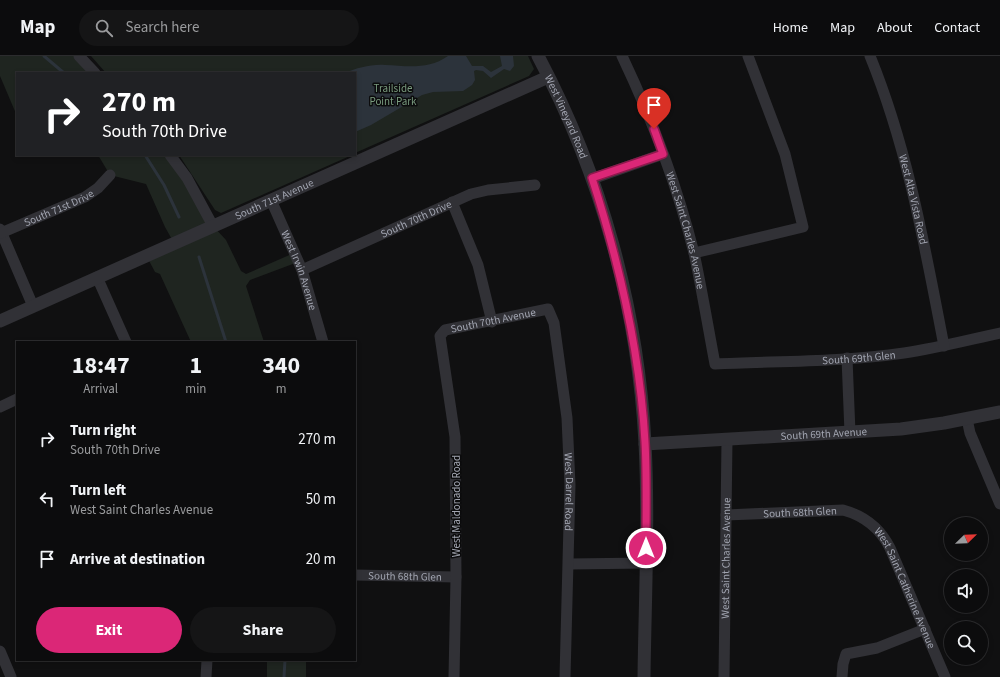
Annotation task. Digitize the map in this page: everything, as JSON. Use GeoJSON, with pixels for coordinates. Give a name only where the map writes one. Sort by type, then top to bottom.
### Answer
{"type":"FeatureCollection","features":[{"type":"Feature","properties":{"kind":"street"},"geometry":{"type":"LineString","coordinates":[[79,56],[94,72]]}},
{"type":"Feature","properties":{"kind":"street","name":"West Vineyard Road"},"geometry":{"type":"LineString","coordinates":[[538,56],[570,123],[592,178],[611,238],[626,300],[640,385],[645,444],[646,563],[644,677]]}},
{"type":"Feature","properties":{"kind":"street","name":"West Saint Charles Avenue"},"geometry":{"type":"LineString","coordinates":[[622,56],[643,102],[663,154],[694,253],[715,364]]}},
{"type":"Feature","properties":{"kind":"street"},"geometry":{"type":"LineString","coordinates":[[694,253],[803,227],[785,154],[748,56]]}},
{"type":"Feature","properties":{"kind":"street","name":"West Alta Vista Road"},"geometry":{"type":"LineString","coordinates":[[870,56],[892,117],[917,206],[944,346]]}},
{"type":"Feature","properties":{"kind":"street","name":"South 71st Avenue"},"geometry":{"type":"LineString","coordinates":[[0,321],[548,77]]}},
{"type":"Feature","properties":{"kind":"street"},"geometry":{"type":"LineString","coordinates":[[592,178],[663,154]]}},
{"type":"Feature","properties":{"kind":"street"},"geometry":{"type":"LineString","coordinates":[[171,156],[187,178],[213,226]]}},
{"type":"Feature","properties":{"kind":"street","name":"South 71st Drive"},"geometry":{"type":"LineString","coordinates":[[1,231],[85,197],[98,188],[110,175]]}},
{"type":"Feature","properties":{"kind":"street","name":"South 70th Drive"},"geometry":{"type":"LineString","coordinates":[[302,270],[471,194],[488,190],[535,185]]}},
{"type":"Feature","properties":{"kind":"street","name":"West Irwin Avenue"},"geometry":{"type":"LineString","coordinates":[[272,200],[302,270],[323,341]]}},
{"type":"Feature","properties":{"kind":"street"},"geometry":{"type":"LineString","coordinates":[[452,202],[478,265],[492,322]]}},
{"type":"Feature","properties":{"kind":"street"},"geometry":{"type":"LineString","coordinates":[[1,231],[33,306]]}},
{"type":"Feature","properties":{"kind":"street"},"geometry":{"type":"LineString","coordinates":[[97,277],[126,341]]}},
{"type":"Feature","properties":{"kind":"street","name":"South 70th Avenue"},"geometry":{"type":"LineString","coordinates":[[440,336],[445,330],[492,322],[548,309]]}},
{"type":"Feature","properties":{"kind":"street","name":"West Darrel Road"},"geometry":{"type":"LineString","coordinates":[[548,309],[554,323],[566,418],[570,485],[565,677]]}},
{"type":"Feature","properties":{"kind":"street","name":"South 69th Glen"},"geometry":{"type":"LineString","coordinates":[[715,364],[847,358],[903,353],[944,346],[1000,333]]}},
{"type":"Feature","properties":{"kind":"street","name":"West Maldonado Road"},"geometry":{"type":"LineString","coordinates":[[440,336],[455,437],[456,577],[454,677]]}},
{"type":"Feature","properties":{"kind":"street"},"geometry":{"type":"LineString","coordinates":[[847,358],[850,433]]}},
{"type":"Feature","properties":{"kind":"street"},"geometry":{"type":"LineString","coordinates":[[0,406],[16,399]]}},
{"type":"Feature","properties":{"kind":"street","name":"South 69th Avenue"},"geometry":{"type":"LineString","coordinates":[[645,444],[850,433],[923,426],[1000,412]]}},
{"type":"Feature","properties":{"kind":"street"},"geometry":{"type":"LineString","coordinates":[[967,419],[970,434],[1000,504]]}},
{"type":"Feature","properties":{"kind":"street","name":"West Saint Charles Avenue"},"geometry":{"type":"LineString","coordinates":[[724,677],[727,440]]}},
{"type":"Feature","properties":{"kind":"street","name":"South 68th Glen"},"geometry":{"type":"LineString","coordinates":[[726,515],[843,510],[858,515],[871,523]]}},
{"type":"Feature","properties":{"kind":"street","name":"West Saint Catherine Avenue"},"geometry":{"type":"LineString","coordinates":[[871,523],[885,537],[946,677]]}},
{"type":"Feature","properties":{"kind":"street"},"geometry":{"type":"LineString","coordinates":[[569,564],[646,563]]}},
{"type":"Feature","properties":{"kind":"street","name":"South 68th Glen"},"geometry":{"type":"LineString","coordinates":[[356,575],[456,577]]}},
{"type":"Feature","properties":{"kind":"street"},"geometry":{"type":"LineString","coordinates":[[842,677],[842,664],[846,654],[872,650],[925,628]]}},
{"type":"Feature","properties":{"kind":"street"},"geometry":{"type":"LineString","coordinates":[[0,651],[11,677]]}},
{"type":"Feature","properties":{"kind":"street"},"geometry":{"type":"LineString","coordinates":[[206,677],[207,661]]}},
{"type":"Feature","properties":{"kind":"green space"},"geometry":{"type":"Polygon","coordinates":[[[0,56],[79,56],[94,72],[16,72],[16,114],[0,76],[0,56]]]}},
{"type":"Feature","properties":{"kind":"green space","name":"Trailside Point Park"},"geometry":{"type":"Polygon","coordinates":[[[91,56],[528,56],[534,69],[529,76],[356,153],[356,72],[105,72],[91,56]]]}},
{"type":"Feature","properties":{"kind":"green space"},"geometry":{"type":"Polygon","coordinates":[[[99,156],[171,156],[213,226],[226,240],[241,271],[246,274],[294,253],[298,262],[250,280],[246,286],[264,341],[191,341],[160,274],[155,272],[146,255],[174,243],[165,227],[146,184],[110,175],[99,156]]]}},
{"type":"Feature","properties":{"kind":"green space"},"geometry":{"type":"Polygon","coordinates":[[[180,156],[350,156],[221,213],[215,210],[180,156]]]}},
{"type":"Feature","properties":{"kind":"green space"},"geometry":{"type":"Polygon","coordinates":[[[267,661],[306,661],[306,677],[267,677],[267,661]]]}},
{"type":"Feature","properties":{"kind":"shaded area"},"geometry":{"type":"Polygon","coordinates":[[[448,56],[466,56],[472,66],[483,66],[491,72],[502,66],[500,56],[513,56],[514,66],[510,71],[504,69],[491,78],[483,71],[476,70],[474,71],[475,80],[472,85],[463,91],[433,92],[422,95],[371,125],[356,132],[356,72],[348,72],[375,65],[417,66],[440,60],[448,56]]]}},
{"type":"Feature","properties":{"kind":"waterway"},"geometry":{"type":"LineString","coordinates":[[44,56],[63,72]]}},
{"type":"Feature","properties":{"kind":"waterway"},"geometry":{"type":"LineString","coordinates":[[146,156],[164,185],[179,217]]}},
{"type":"Feature","properties":{"kind":"waterway"},"geometry":{"type":"LineString","coordinates":[[199,257],[226,341]]}},
{"type":"Feature","properties":{"kind":"waterway"},"geometry":{"type":"LineString","coordinates":[[284,677],[285,661]]}},
{"type":"Feature","properties":{"kind":"route"},"geometry":{"type":"LineString","coordinates":[[646,548],[645,444],[642,400],[638,371],[631,325],[619,270],[592,178],[663,154],[654,129]]}}]}
